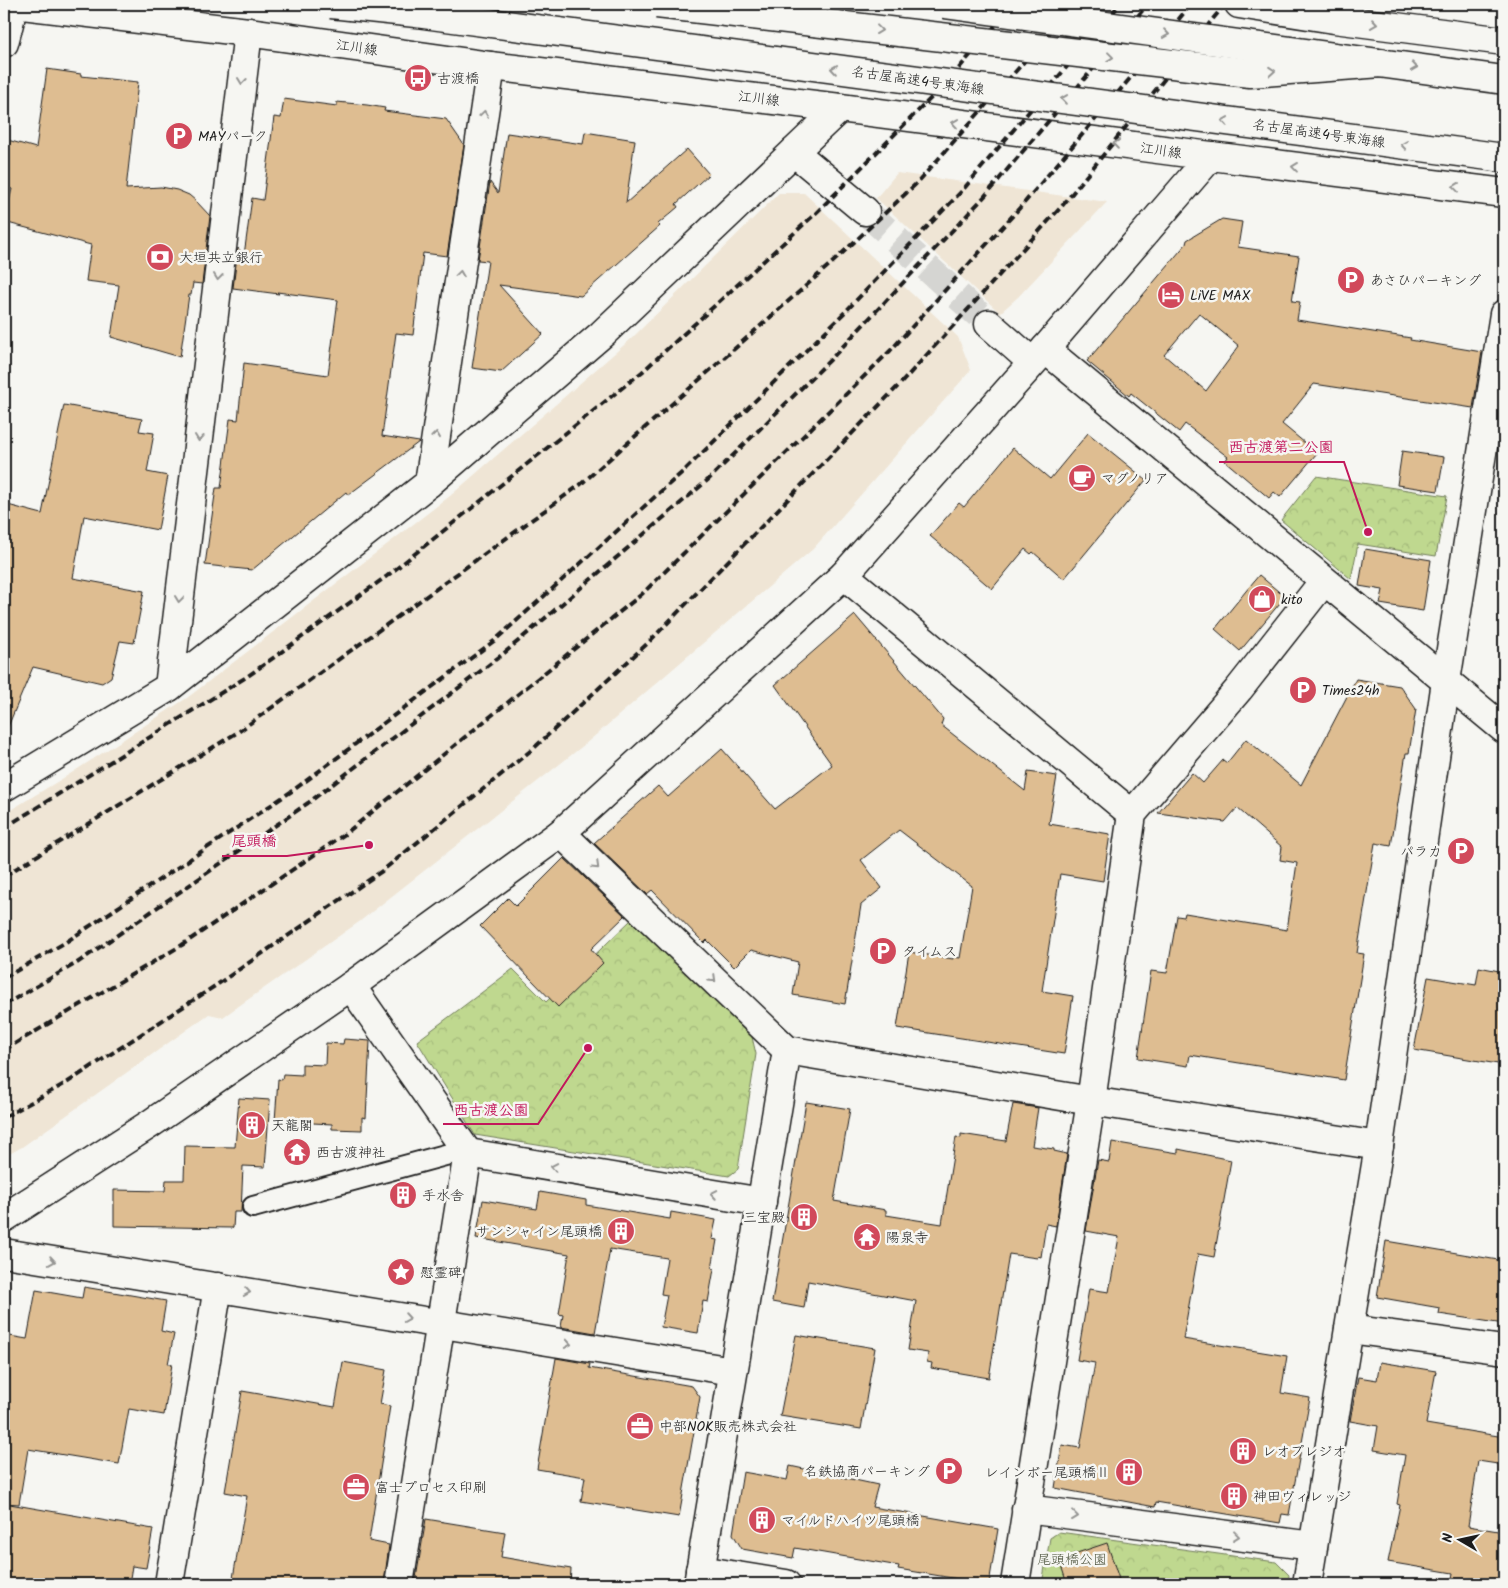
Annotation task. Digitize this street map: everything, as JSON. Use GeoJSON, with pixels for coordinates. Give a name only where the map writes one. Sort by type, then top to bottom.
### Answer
{"type":"FeatureCollection","features":[{"type":"Feature","properties":{"kind":"main road","name":"江川線"},"geometry":{"type":"LineString","coordinates":[[14,4],[248,32],[491,66],[840,108],[1504,193]]}},
{"type":"Feature","properties":{"kind":"main road"},"geometry":{"type":"LineString","coordinates":[[4,43],[14,4]]}},
{"type":"Feature","properties":{"kind":"main road","name":"名古屋高速4号東海線"},"geometry":{"type":"LineString","coordinates":[[331,4],[416,13],[1504,158]]}},
{"type":"Feature","properties":{"kind":"main road"},"geometry":{"type":"LineString","coordinates":[[657,4],[1250,73],[1381,63]]}},
{"type":"Feature","properties":{"kind":"main road"},"geometry":{"type":"LineString","coordinates":[[944,4],[1504,80]]}},
{"type":"Feature","properties":{"kind":"main road"},"geometry":{"type":"LineString","coordinates":[[1239,4],[1340,11],[1504,41]]}},
{"type":"Feature","properties":{"kind":"main road"},"geometry":{"type":"LineString","coordinates":[[169,687],[248,32]]}},
{"type":"Feature","properties":{"kind":"main road"},"geometry":{"type":"LineString","coordinates":[[429,483],[491,66]]}},
{"type":"Feature","properties":{"kind":"main road"},"geometry":{"type":"LineString","coordinates":[[4,787],[169,687],[429,483],[602,334],[840,108]]}},
{"type":"Feature","properties":{"kind":"main road"},"geometry":{"type":"LineString","coordinates":[[794,152],[865,211]]}},
{"type":"Feature","properties":{"kind":"main road"},"geometry":{"type":"LineString","coordinates":[[4,1218],[150,1124],[351,986],[561,833],[844,575],[1211,156]]}},
{"type":"Feature","properties":{"kind":"main road"},"geometry":{"type":"LineString","coordinates":[[1307,1584],[1379,1146],[1446,681],[1504,314]]}},
{"type":"Feature","properties":{"kind":"main road"},"geometry":{"type":"LineString","coordinates":[[990,324],[1038,355],[1324,581],[1504,729]]}},
{"type":"Feature","properties":{"kind":"main road"},"geometry":{"type":"LineString","coordinates":[[844,575],[1132,814]]}},
{"type":"Feature","properties":{"kind":"main road"},"geometry":{"type":"LineString","coordinates":[[1015,1584],[1090,1101],[1132,814],[1239,690],[1324,581]]}},
{"type":"Feature","properties":{"kind":"main road"},"geometry":{"type":"LineString","coordinates":[[561,833],[787,1050],[1090,1101],[1379,1146]]}},
{"type":"Feature","properties":{"kind":"main road"},"geometry":{"type":"LineString","coordinates":[[351,986],[468,1153],[399,1584]]}},
{"type":"Feature","properties":{"kind":"main road"},"geometry":{"type":"LineString","coordinates":[[786,1584],[699,1577],[787,1050]]}},
{"type":"Feature","properties":{"kind":"main road"},"geometry":{"type":"LineString","coordinates":[[468,1153],[762,1202]]}},
{"type":"Feature","properties":{"kind":"main road"},"geometry":{"type":"LineString","coordinates":[[4,1253],[734,1370]]}},
{"type":"Feature","properties":{"kind":"main road"},"geometry":{"type":"LineString","coordinates":[[169,1584],[218,1287]]}},
{"type":"Feature","properties":{"kind":"main road"},"geometry":{"type":"LineString","coordinates":[[1349,1330],[1504,1350]]}},
{"type":"Feature","properties":{"kind":"main road"},"geometry":{"type":"LineString","coordinates":[[1026,1510],[1313,1546]]}},
{"type":"Feature","properties":{"kind":"lane"},"geometry":{"type":"LineString","coordinates":[[253,1207],[449,1154],[468,1153]]}},
{"type":"Feature","properties":{"kind":"shaded area"},"geometry":{"type":"Polygon","coordinates":[[[897,173],[1107,202],[1018,297],[1000,313],[876,198],[897,173]]]}},
{"type":"Feature","properties":{"kind":"shaded area"},"geometry":{"type":"Polygon","coordinates":[[[779,193],[804,193],[958,337],[971,370],[813,549],[584,745],[359,922],[223,1017],[209,1014],[22,1147],[4,1157],[4,814],[70,774],[187,698],[450,496],[631,339],[779,193]]]}},
{"type":"Feature","properties":{"kind":"green space"},"geometry":{"type":"Polygon","coordinates":[[[1316,476],[1447,496],[1436,556],[1358,544],[1351,579],[1281,520],[1316,476]]]}},
{"type":"Feature","properties":{"kind":"green space"},"geometry":{"type":"Polygon","coordinates":[[[632,919],[752,1037],[756,1054],[738,1169],[729,1176],[475,1135],[417,1041],[513,969],[546,1002],[632,919]]]}},
{"type":"Feature","properties":{"kind":"green space","name":"尾頭橋公園"},"geometry":{"type":"Polygon","coordinates":[[[1059,1532],[1276,1562],[1289,1575],[1288,1584],[1042,1584],[1050,1538],[1059,1532]]]}},
{"type":"Feature","properties":{"kind":"building"},"geometry":{"type":"Polygon","coordinates":[[[47,69],[81,74],[81,76],[138,82],[126,189],[161,187],[177,190],[189,195],[210,216],[202,284],[193,283],[191,295],[189,295],[180,357],[111,337],[119,285],[86,281],[91,245],[4,222],[12,189],[4,187],[4,139],[36,148],[47,69]]]}},
{"type":"Feature","properties":{"kind":"building"},"geometry":{"type":"Polygon","coordinates":[[[284,99],[337,106],[337,102],[367,105],[385,108],[384,111],[446,119],[464,145],[447,256],[423,253],[413,335],[396,333],[382,436],[419,442],[348,495],[346,492],[252,570],[205,565],[216,488],[221,488],[230,419],[238,420],[244,363],[328,375],[338,300],[233,288],[238,248],[244,255],[252,198],[263,200],[274,117],[281,118],[284,99]]]}},
{"type":"Feature","properties":{"kind":"building"},"geometry":{"type":"Polygon","coordinates":[[[585,132],[635,140],[626,203],[687,149],[709,174],[676,204],[678,207],[658,224],[660,226],[581,296],[499,285],[543,334],[501,372],[472,368],[488,261],[478,260],[490,182],[498,193],[507,133],[583,144],[585,132]]]}},
{"type":"Feature","properties":{"kind":"building"},"geometry":{"type":"Polygon","coordinates":[[[1222,219],[1242,222],[1238,247],[1299,256],[1292,301],[1300,302],[1297,320],[1411,338],[1410,340],[1482,352],[1473,408],[1314,384],[1282,424],[1317,453],[1280,497],[1274,492],[1269,498],[1225,461],[1228,457],[1185,424],[1179,432],[1131,393],[1129,396],[1087,361],[1186,244],[1187,240],[1222,219]],[[1199,313],[1164,355],[1206,391],[1239,346],[1199,313]]]}},
{"type":"Feature","properties":{"kind":"building"},"geometry":{"type":"Polygon","coordinates":[[[64,405],[142,419],[139,431],[154,433],[147,472],[168,476],[158,530],[84,516],[73,578],[144,591],[134,643],[120,641],[111,677],[102,683],[33,667],[4,736],[4,504],[42,514],[64,405]]]}},
{"type":"Feature","properties":{"kind":"building"},"geometry":{"type":"Polygon","coordinates":[[[1088,433],[1146,480],[1064,579],[1033,552],[1031,554],[1025,549],[992,589],[930,536],[959,503],[964,507],[1013,448],[1050,479],[1088,433]]]}},
{"type":"Feature","properties":{"kind":"building"},"geometry":{"type":"Polygon","coordinates":[[[1402,451],[1444,457],[1438,491],[1397,485],[1402,451]]]}},
{"type":"Feature","properties":{"kind":"building"},"geometry":{"type":"Polygon","coordinates":[[[1365,549],[1431,560],[1423,611],[1380,604],[1383,590],[1359,586],[1365,549]]]}},
{"type":"Feature","properties":{"kind":"building"},"geometry":{"type":"Polygon","coordinates":[[[1259,575],[1285,597],[1240,651],[1215,629],[1259,575]]]}},
{"type":"Feature","properties":{"kind":"building"},"geometry":{"type":"Polygon","coordinates":[[[855,615],[943,719],[941,725],[1025,791],[1028,772],[1057,776],[1049,824],[1110,834],[1103,881],[1060,874],[1042,991],[1073,996],[1064,1054],[897,1028],[909,952],[953,959],[954,957],[960,958],[972,886],[899,830],[861,860],[882,888],[861,905],[845,1004],[793,995],[798,962],[751,950],[734,967],[707,940],[704,943],[652,890],[647,894],[594,843],[658,786],[668,797],[722,749],[775,809],[832,765],[775,685],[855,615]]]}},
{"type":"Feature","properties":{"kind":"building"},"geometry":{"type":"Polygon","coordinates":[[[1356,679],[1400,686],[1416,709],[1409,753],[1406,753],[1391,846],[1375,843],[1357,953],[1364,954],[1344,1080],[1190,1055],[1188,1066],[1138,1058],[1151,971],[1167,973],[1177,916],[1184,917],[1185,913],[1287,930],[1297,863],[1280,860],[1282,847],[1237,808],[1225,822],[1158,813],[1192,773],[1203,783],[1223,760],[1227,763],[1246,739],[1301,785],[1356,679]]]}},
{"type":"Feature","properties":{"kind":"building"},"geometry":{"type":"Polygon","coordinates":[[[564,858],[625,916],[591,949],[603,963],[558,1007],[480,926],[508,898],[516,906],[564,858]]]}},
{"type":"Feature","properties":{"kind":"building"},"geometry":{"type":"Polygon","coordinates":[[[1479,967],[1504,972],[1504,1065],[1414,1050],[1428,977],[1476,985],[1479,967]]]}},
{"type":"Feature","properties":{"kind":"building"},"geometry":{"type":"Polygon","coordinates":[[[344,1039],[370,1041],[366,1118],[362,1117],[362,1130],[332,1129],[332,1124],[275,1121],[278,1079],[282,1080],[283,1074],[302,1075],[302,1064],[325,1065],[326,1043],[343,1044],[344,1039]]]}},
{"type":"Feature","properties":{"kind":"building"},"geometry":{"type":"Polygon","coordinates":[[[239,1098],[270,1100],[265,1167],[243,1166],[241,1212],[234,1212],[233,1228],[114,1226],[114,1190],[165,1191],[166,1180],[184,1180],[185,1146],[235,1147],[239,1098]]]}},
{"type":"Feature","properties":{"kind":"building"},"geometry":{"type":"Polygon","coordinates":[[[806,1102],[850,1109],[834,1201],[886,1210],[886,1215],[942,1224],[956,1137],[961,1138],[961,1134],[1006,1141],[1013,1104],[1038,1108],[1032,1146],[1054,1149],[1054,1151],[1067,1154],[1056,1226],[1046,1224],[1041,1257],[1009,1254],[989,1378],[931,1368],[932,1363],[927,1362],[928,1353],[908,1350],[916,1301],[808,1281],[804,1308],[772,1302],[806,1102]]]}},
{"type":"Feature","properties":{"kind":"building"},"geometry":{"type":"Polygon","coordinates":[[[1112,1142],[1178,1153],[1178,1149],[1231,1160],[1214,1257],[1198,1254],[1183,1339],[1287,1356],[1281,1393],[1310,1398],[1289,1515],[1282,1514],[1280,1523],[1156,1502],[1155,1507],[1055,1488],[1062,1445],[1080,1448],[1095,1363],[1077,1360],[1089,1289],[1109,1292],[1119,1237],[1086,1231],[1098,1160],[1109,1162],[1112,1142]]]}},
{"type":"Feature","properties":{"kind":"building"},"geometry":{"type":"Polygon","coordinates":[[[540,1192],[586,1200],[586,1205],[670,1219],[671,1212],[716,1220],[712,1239],[717,1240],[712,1268],[714,1269],[708,1302],[703,1301],[698,1333],[661,1327],[667,1295],[661,1294],[667,1258],[610,1249],[595,1333],[561,1327],[563,1315],[559,1314],[569,1254],[476,1238],[483,1200],[537,1209],[540,1192]]]}},
{"type":"Feature","properties":{"kind":"building"},"geometry":{"type":"Polygon","coordinates":[[[1386,1241],[1504,1261],[1504,1324],[1439,1314],[1440,1308],[1377,1297],[1386,1241]]]}},
{"type":"Feature","properties":{"kind":"building"},"geometry":{"type":"Polygon","coordinates":[[[84,1287],[166,1301],[161,1331],[174,1334],[168,1364],[172,1364],[164,1415],[129,1409],[119,1464],[28,1449],[19,1504],[4,1503],[4,1335],[27,1339],[36,1290],[82,1298],[84,1287]]]}},
{"type":"Feature","properties":{"kind":"building"},"geometry":{"type":"Polygon","coordinates":[[[796,1335],[875,1348],[861,1429],[780,1416],[796,1335]]]}},
{"type":"Feature","properties":{"kind":"building"},"geometry":{"type":"Polygon","coordinates":[[[556,1358],[590,1364],[589,1368],[692,1386],[700,1397],[679,1517],[581,1501],[585,1477],[537,1469],[556,1358]]]}},
{"type":"Feature","properties":{"kind":"building"},"geometry":{"type":"Polygon","coordinates":[[[343,1362],[386,1370],[380,1404],[390,1406],[369,1541],[389,1545],[384,1584],[232,1584],[247,1496],[225,1492],[242,1391],[335,1407],[343,1362]]]}},
{"type":"Feature","properties":{"kind":"building"},"geometry":{"type":"Polygon","coordinates":[[[1380,1362],[1436,1371],[1426,1424],[1504,1437],[1504,1465],[1478,1461],[1468,1526],[1504,1532],[1504,1584],[1451,1584],[1453,1573],[1388,1562],[1400,1505],[1397,1504],[1405,1455],[1374,1450],[1378,1426],[1350,1421],[1358,1377],[1377,1380],[1380,1362]]]}},
{"type":"Feature","properties":{"kind":"building"},"geometry":{"type":"Polygon","coordinates":[[[790,1466],[878,1485],[872,1507],[998,1529],[989,1584],[898,1569],[899,1566],[795,1548],[793,1558],[742,1549],[733,1534],[743,1472],[787,1480],[790,1466]]]}},
{"type":"Feature","properties":{"kind":"building"},"geometry":{"type":"Polygon","coordinates":[[[4,1503],[153,1529],[146,1568],[132,1566],[129,1584],[4,1584],[4,1503]]]}},
{"type":"Feature","properties":{"kind":"building"},"geometry":{"type":"Polygon","coordinates":[[[426,1519],[505,1532],[501,1557],[571,1569],[570,1584],[415,1584],[426,1519]]]}},
{"type":"Feature","properties":{"kind":"building"},"geometry":{"type":"Polygon","coordinates":[[[1107,1543],[1119,1579],[1103,1584],[1067,1584],[1059,1559],[1107,1543]]]}},
{"type":"Feature","properties":{"kind":"tunnel"},"geometry":{"type":"LineString","coordinates":[[865,211],[989,324]]}},
{"type":"Feature","properties":{"kind":"railway"},"geometry":{"type":"LineString","coordinates":[[4,828],[248,676],[387,576],[642,372],[814,215],[948,81],[1014,4]]}},
{"type":"Feature","properties":{"kind":"railway"},"geometry":{"type":"LineString","coordinates":[[4,876],[238,732],[580,485],[834,261],[918,182],[1075,4]]}},
{"type":"Feature","properties":{"kind":"railway"},"geometry":{"type":"LineString","coordinates":[[4,978],[66,942],[295,789],[494,641],[686,469],[844,313],[961,192],[1120,4]]}},
{"type":"Feature","properties":{"kind":"railway"},"geometry":{"type":"LineString","coordinates":[[4,1005],[77,963],[308,803],[503,654],[709,479],[830,360],[984,197],[1148,4]]}},
{"type":"Feature","properties":{"kind":"railway"},"geometry":{"type":"LineString","coordinates":[[4,1050],[182,945],[345,834],[642,594],[890,351],[1025,202],[1191,4]]}},
{"type":"Feature","properties":{"kind":"railway"},"geometry":{"type":"LineString","coordinates":[[4,1117],[68,1082],[215,986],[382,871],[534,748],[649,642],[903,381],[1062,206],[1225,4]]}},
{"type":"Feature","properties":{"kind":"place","name":"古渡橋"},"geometry":{"type":"Point","coordinates":[418,78]}},
{"type":"Feature","properties":{"kind":"place","name":"MAYパーク"},"geometry":{"type":"Point","coordinates":[179,136]}},
{"type":"Feature","properties":{"kind":"place","name":"大垣共立銀行"},"geometry":{"type":"Point","coordinates":[160,257]}},
{"type":"Feature","properties":{"kind":"place","name":"あさひパーキング"},"geometry":{"type":"Point","coordinates":[1351,280]}},
{"type":"Feature","properties":{"kind":"place","name":"LiVE MAX"},"geometry":{"type":"Point","coordinates":[1171,295]}},
{"type":"Feature","properties":{"kind":"place","name":"マグノリア"},"geometry":{"type":"Point","coordinates":[1082,478]}},
{"type":"Feature","properties":{"kind":"place","name":"西古渡第二公園"},"geometry":{"type":"Point","coordinates":[1368,532]}},
{"type":"Feature","properties":{"kind":"place","name":"kito"},"geometry":{"type":"Point","coordinates":[1262,599]}},
{"type":"Feature","properties":{"kind":"place","name":"Times24h"},"geometry":{"type":"Point","coordinates":[1303,690]}},
{"type":"Feature","properties":{"kind":"place","name":"尾頭橋"},"geometry":{"type":"Point","coordinates":[369,845]}},
{"type":"Feature","properties":{"kind":"place","name":"パラカ"},"geometry":{"type":"Point","coordinates":[1461,851]}},
{"type":"Feature","properties":{"kind":"place","name":"タイムス"},"geometry":{"type":"Point","coordinates":[883,951]}},
{"type":"Feature","properties":{"kind":"place","name":"西古渡公園"},"geometry":{"type":"Point","coordinates":[588,1048]}},
{"type":"Feature","properties":{"kind":"place","name":"天龍閣"},"geometry":{"type":"Point","coordinates":[252,1125]}},
{"type":"Feature","properties":{"kind":"place","name":"西古渡神社"},"geometry":{"type":"Point","coordinates":[297,1152]}},
{"type":"Feature","properties":{"kind":"place","name":"手水舎"},"geometry":{"type":"Point","coordinates":[403,1195]}},
{"type":"Feature","properties":{"kind":"place","name":"三宝殿"},"geometry":{"type":"Point","coordinates":[804,1217]}},
{"type":"Feature","properties":{"kind":"place","name":"サンシャイン尾頭橋"},"geometry":{"type":"Point","coordinates":[621,1231]}},
{"type":"Feature","properties":{"kind":"place","name":"陽泉寺"},"geometry":{"type":"Point","coordinates":[867,1237]}},
{"type":"Feature","properties":{"kind":"place","name":"慰霊碑"},"geometry":{"type":"Point","coordinates":[401,1272]}},
{"type":"Feature","properties":{"kind":"place","name":"中部NOK販売株式会社"},"geometry":{"type":"Point","coordinates":[640,1426]}},
{"type":"Feature","properties":{"kind":"place","name":"レオプレジオ"},"geometry":{"type":"Point","coordinates":[1243,1451]}},
{"type":"Feature","properties":{"kind":"place","name":"名鉄協商パーキング"},"geometry":{"type":"Point","coordinates":[949,1471]}},
{"type":"Feature","properties":{"kind":"place","name":"レインボー尾頭橋Ⅱ"},"geometry":{"type":"Point","coordinates":[1129,1472]}},
{"type":"Feature","properties":{"kind":"place","name":"富士プロセス印刷"},"geometry":{"type":"Point","coordinates":[356,1487]}},
{"type":"Feature","properties":{"kind":"place","name":"神田ヴィレッジ"},"geometry":{"type":"Point","coordinates":[1234,1496]}},
{"type":"Feature","properties":{"kind":"place","name":"マイルドハイツ尾頭橋"},"geometry":{"type":"Point","coordinates":[762,1520]}}]}
